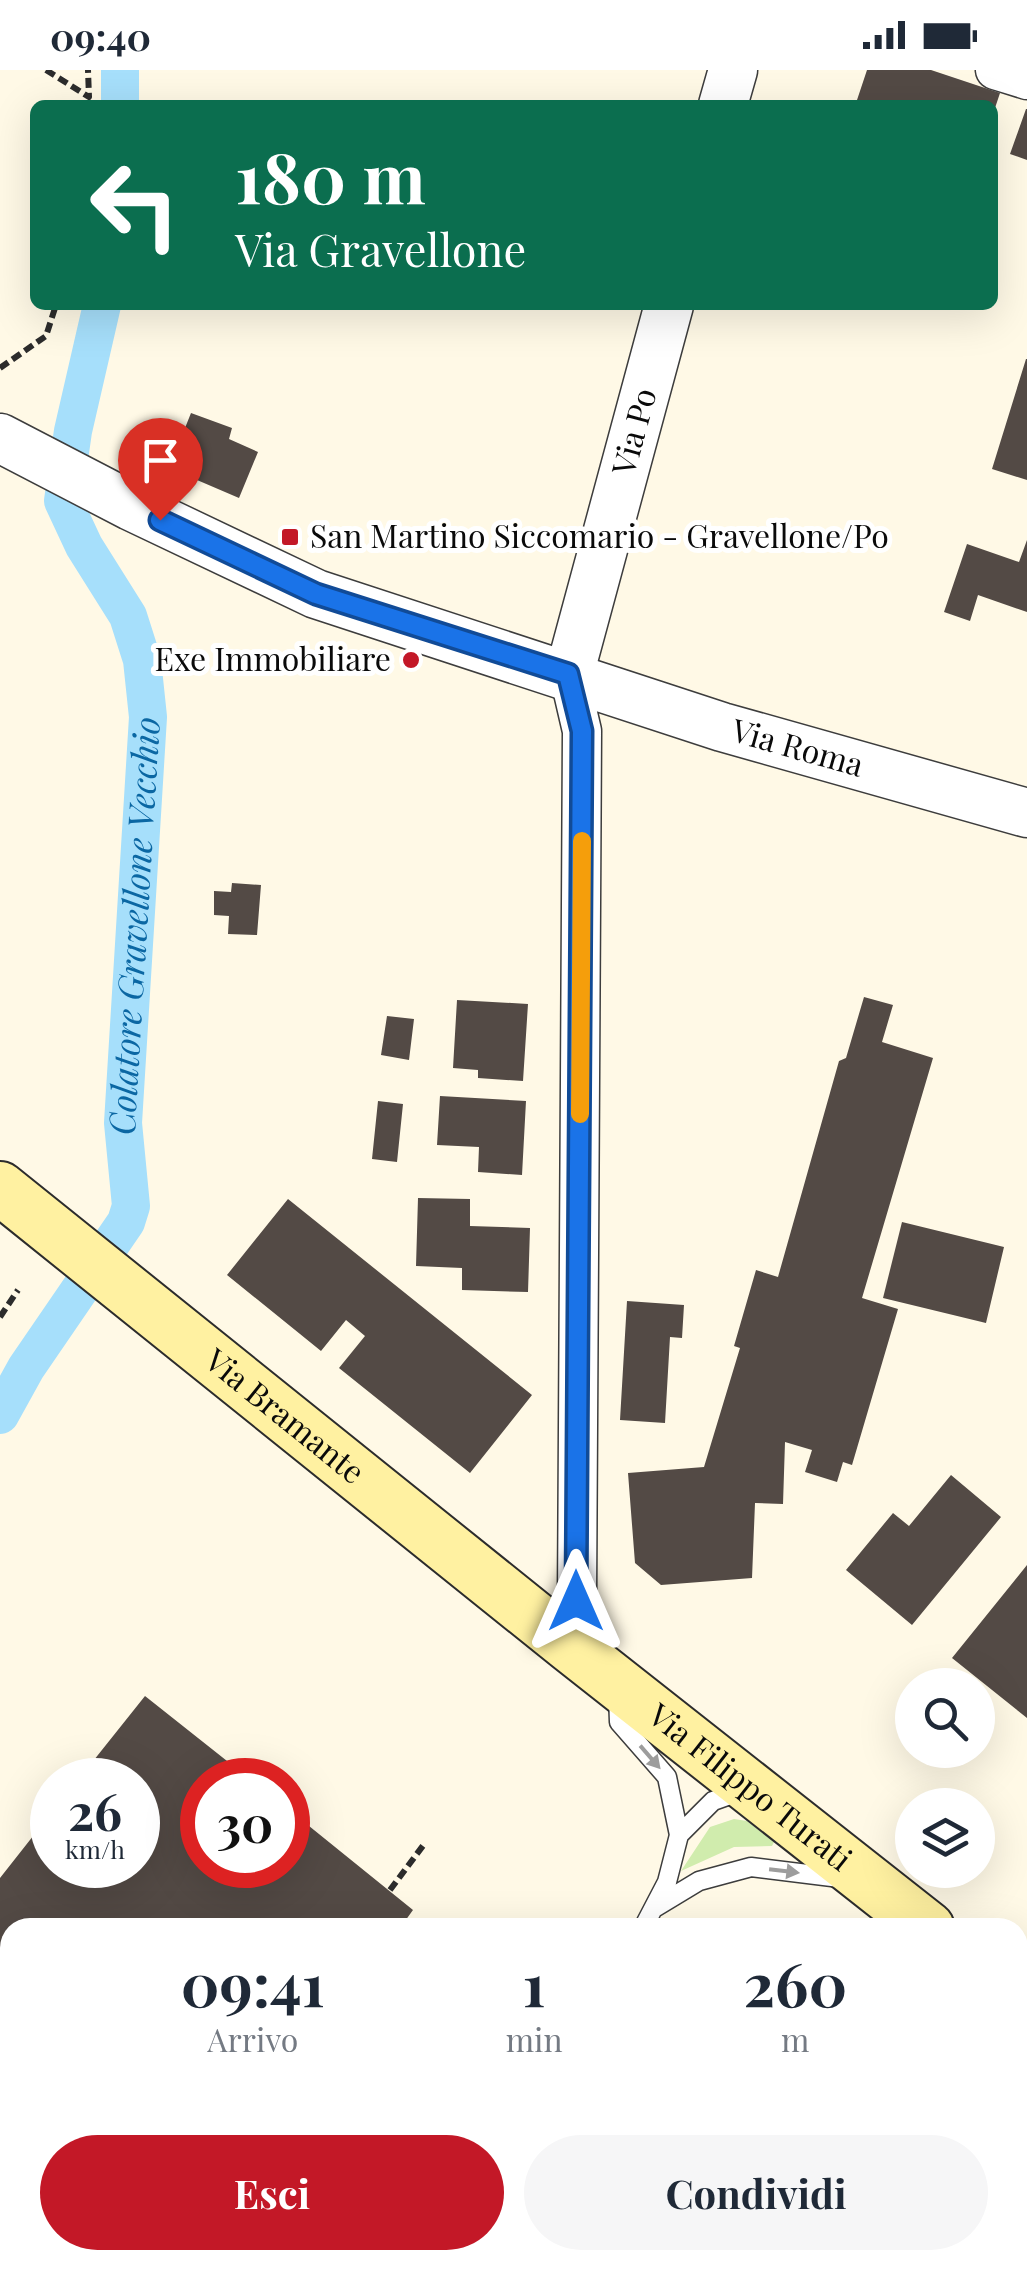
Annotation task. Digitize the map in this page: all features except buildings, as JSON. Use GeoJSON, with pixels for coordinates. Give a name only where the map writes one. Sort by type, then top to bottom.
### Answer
{"type":"FeatureCollection","features":[{"type":"Feature","properties":{"kind":"main road","name":"Via Bramante"},"geometry":{"type":"LineString","coordinates":[[0,1188],[570,1646]]}},
{"type":"Feature","properties":{"kind":"main road","name":"Via Filippo Turati"},"geometry":{"type":"LineString","coordinates":[[570,1646],[916,1918]]}},
{"type":"Feature","properties":{"kind":"street"},"geometry":{"type":"LineString","coordinates":[[724,100],[733,70]]}},
{"type":"Feature","properties":{"kind":"street"},"geometry":{"type":"LineString","coordinates":[[994,70],[1027,80]]}},
{"type":"Feature","properties":{"kind":"street","name":"Via Po"},"geometry":{"type":"LineString","coordinates":[[568,674],[668,310]]}},
{"type":"Feature","properties":{"kind":"street","name":"Via Roma"},"geometry":{"type":"LineString","coordinates":[[2,439],[316,594],[722,727],[1027,813]]}},
{"type":"Feature","properties":{"kind":"street"},"geometry":{"type":"LineString","coordinates":[[568,674],[582,731],[576,1601],[570,1646]]}},
{"type":"Feature","properties":{"kind":"lane"},"geometry":{"type":"LineString","coordinates":[[617,1682],[619,1722],[667,1777],[680,1835],[667,1882],[649,1918]]}},
{"type":"Feature","properties":{"kind":"lane"},"geometry":{"type":"LineString","coordinates":[[680,1835],[714,1801],[751,1788]]}},
{"type":"Feature","properties":{"kind":"lane"},"geometry":{"type":"LineString","coordinates":[[656,1907],[699,1881],[751,1867],[871,1882]]}},
{"type":"Feature","properties":{"kind":"path"},"geometry":{"type":"LineString","coordinates":[[46,70],[87,100]]}},
{"type":"Feature","properties":{"kind":"path"},"geometry":{"type":"LineString","coordinates":[[88,70],[88,100]]}},
{"type":"Feature","properties":{"kind":"path"},"geometry":{"type":"LineString","coordinates":[[0,368],[46,336],[54,310]]}},
{"type":"Feature","properties":{"kind":"path"},"geometry":{"type":"LineString","coordinates":[[0,1317],[18,1290]]}},
{"type":"Feature","properties":{"kind":"path"},"geometry":{"type":"LineString","coordinates":[[390,1890],[425,1843]]}},
{"type":"Feature","properties":{"kind":"green space"},"geometry":{"type":"Polygon","coordinates":[[[734,1819],[747,1821],[774,1842],[772,1846],[734,1847],[681,1871],[710,1827],[734,1819]]]}},
{"type":"Feature","properties":{"kind":"waterway","name":"Colatore Gravellone Vecchio"},"geometry":{"type":"LineString","coordinates":[[120,70],[120,100]]}},
{"type":"Feature","properties":{"kind":"waterway","name":"Colatore Gravellone Vecchio"},"geometry":{"type":"LineString","coordinates":[[0,1415],[26,1368],[126,1222],[131,1206],[123,1123],[148,717],[142,660],[128,616],[84,546],[63,501],[73,431],[101,310]]}},
{"type":"Feature","properties":{"kind":"slow traffic"},"geometry":{"type":"LineString","coordinates":[[580,1114],[582,841]]}},
{"type":"Feature","properties":{"kind":"place","name":"San Martino Siccomario - Gravellone/Po"},"geometry":{"type":"Point","coordinates":[290,537]}},
{"type":"Feature","properties":{"kind":"place","name":"Exe Immobiliare"},"geometry":{"type":"Point","coordinates":[411,660]}},
{"type":"Feature","properties":{"kind":"route"},"geometry":{"type":"LineString","coordinates":[[160,520],[316,594],[568,674],[582,731],[576,1601]]}}]}
